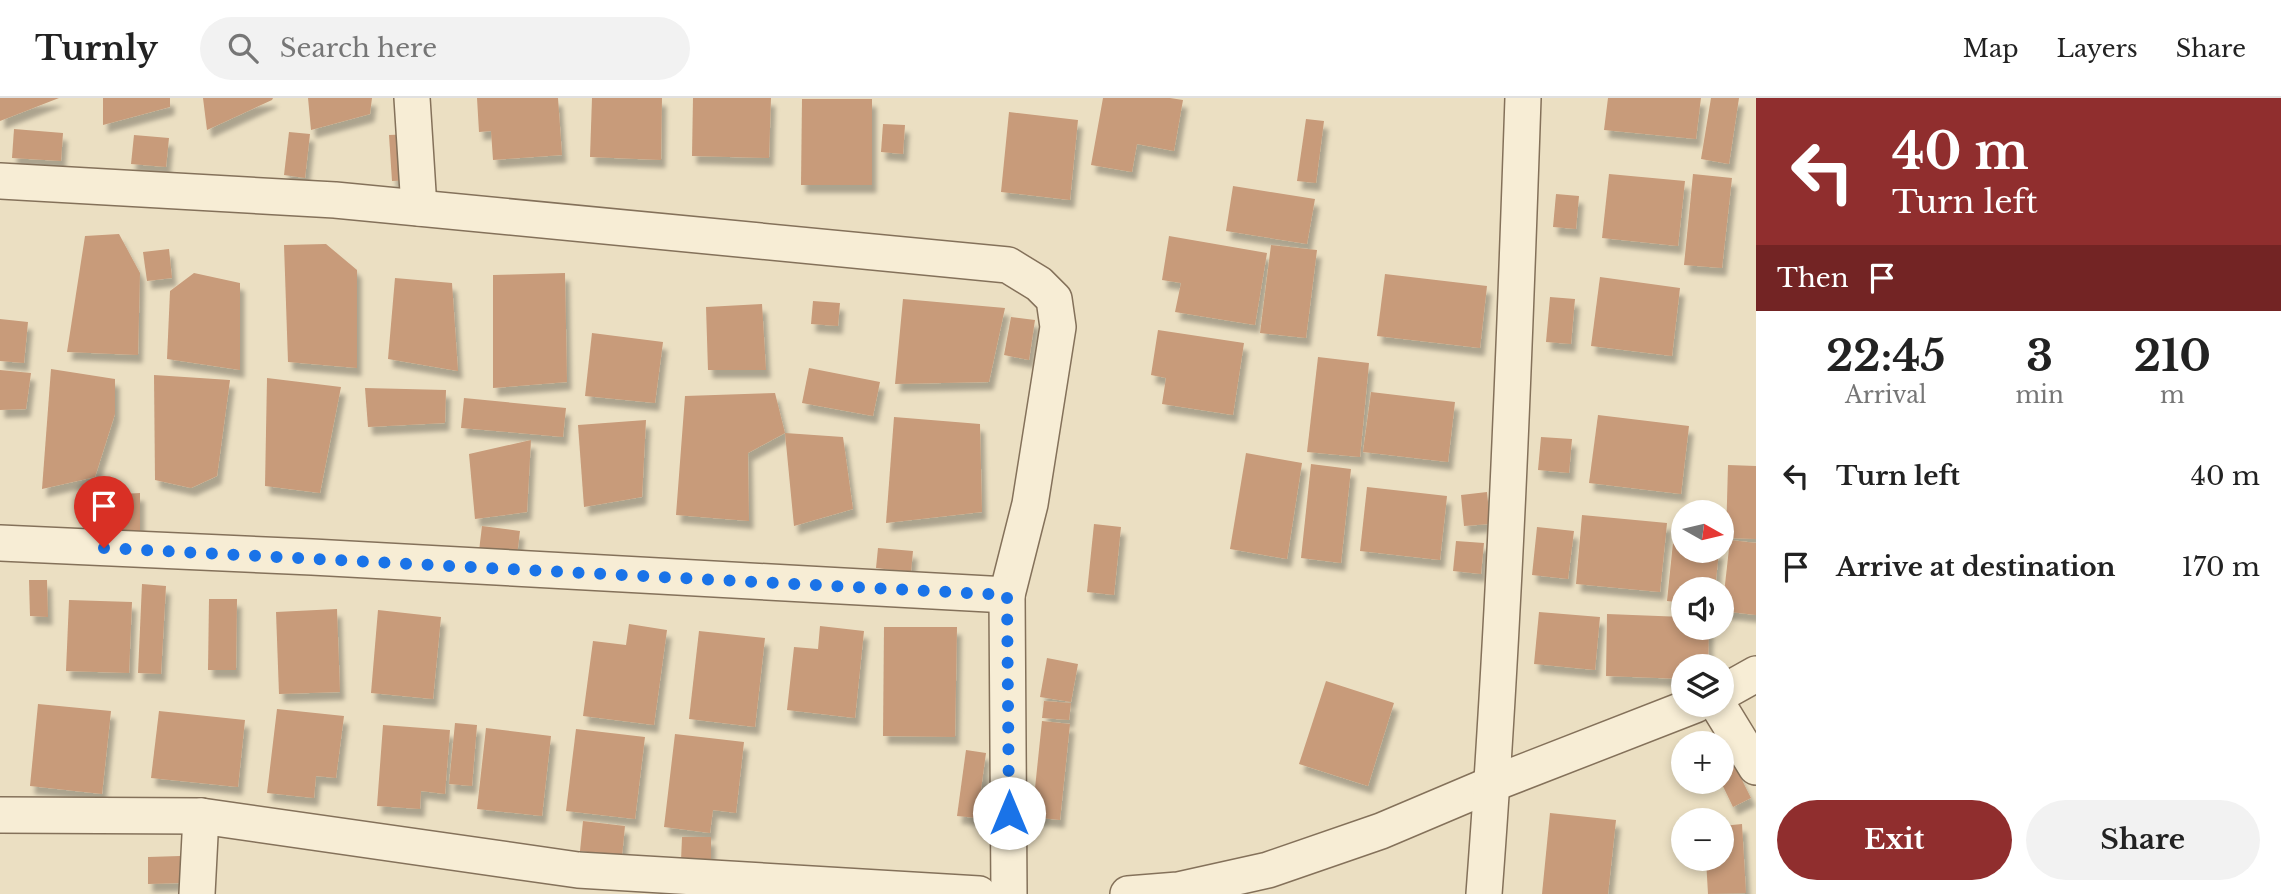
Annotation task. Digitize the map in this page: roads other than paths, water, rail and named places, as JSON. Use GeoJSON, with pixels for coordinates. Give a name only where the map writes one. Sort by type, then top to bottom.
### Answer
{"type":"FeatureCollection","features":[{"type":"Feature","properties":{"kind":"street"},"geometry":{"type":"LineString","coordinates":[[412,98],[419,208]]}},
{"type":"Feature","properties":{"kind":"street"},"geometry":{"type":"LineString","coordinates":[[1484,894],[1514,337],[1523,98]]}},
{"type":"Feature","properties":{"kind":"street"},"geometry":{"type":"LineString","coordinates":[[0,181],[335,200],[1008,265],[1039,284],[1054,299],[1058,327],[1030,504],[1007,595],[1009,894]]}},
{"type":"Feature","properties":{"kind":"street"},"geometry":{"type":"LineString","coordinates":[[0,543],[312,557],[1007,595]]}},
{"type":"Feature","properties":{"kind":"street"},"geometry":{"type":"LineString","coordinates":[[1734,686],[1756,674]]}},
{"type":"Feature","properties":{"kind":"street"},"geometry":{"type":"LineString","coordinates":[[1128,894],[1178,890],[1268,870],[1381,831],[1492,784],[1671,714]]}},
{"type":"Feature","properties":{"kind":"street"},"geometry":{"type":"LineString","coordinates":[[1725,717],[1756,767]]}},
{"type":"Feature","properties":{"kind":"street"},"geometry":{"type":"LineString","coordinates":[[0,816],[201,816],[577,882],[979,894]]}},
{"type":"Feature","properties":{"kind":"street"},"geometry":{"type":"LineString","coordinates":[[197,894],[201,816]]}}]}
